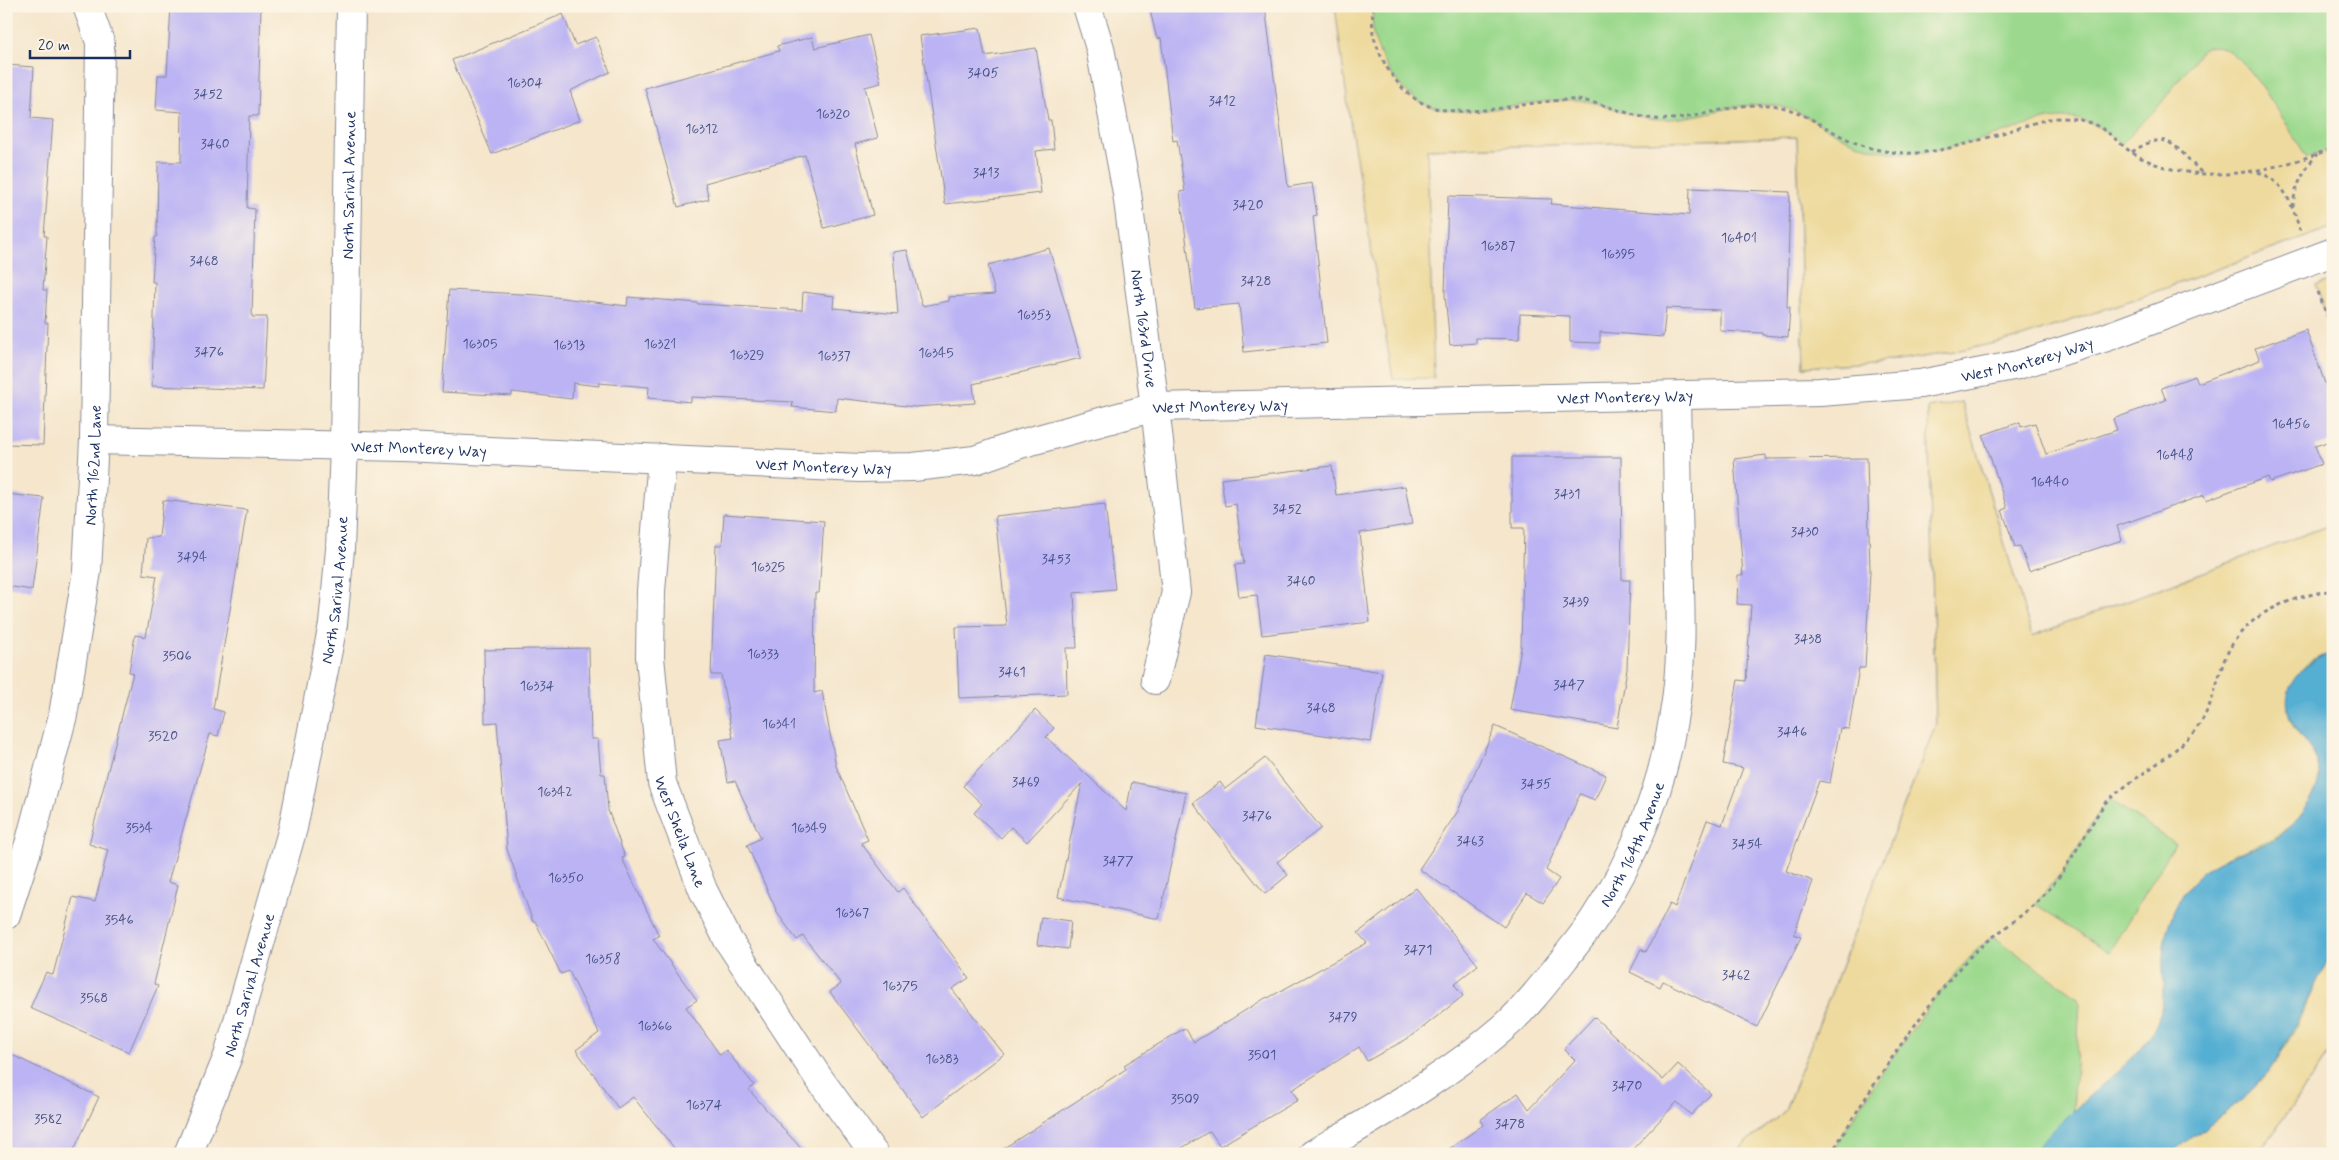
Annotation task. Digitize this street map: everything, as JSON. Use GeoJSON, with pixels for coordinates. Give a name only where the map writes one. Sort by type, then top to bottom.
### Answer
{"type":"FeatureCollection","features":[{"type":"Feature","properties":{"kind":"street","name":"North 162nd Lane"},"geometry":{"type":"LineString","coordinates":[[6,915],[30,842],[63,715],[87,570],[94,440],[100,42],[87,6]]}},
{"type":"Feature","properties":{"kind":"street","name":"North Sarival Avenue"},"geometry":{"type":"LineString","coordinates":[[188,1154],[228,1056],[293,828],[333,624],[340,549],[344,446],[351,6]]}},
{"type":"Feature","properties":{"kind":"street","name":"North 163rd Drive"},"geometry":{"type":"LineString","coordinates":[[1087,6],[1100,48],[1126,193],[1155,407],[1176,592],[1155,680]]}},
{"type":"Feature","properties":{"kind":"street","name":"West Monterey Way"},"geometry":{"type":"LineString","coordinates":[[94,440],[344,446],[662,458],[860,468],[913,467],[974,460],[1020,444],[1155,407],[1676,396],[1872,389],[1972,375],[2058,354],[2333,252]]}},
{"type":"Feature","properties":{"kind":"street","name":"North 164th Avenue"},"geometry":{"type":"LineString","coordinates":[[1313,1154],[1400,1103],[1450,1070],[1504,1027],[1539,992],[1594,918],[1630,855],[1648,813],[1662,768],[1673,721],[1679,672],[1681,620],[1676,396]]}},
{"type":"Feature","properties":{"kind":"street","name":"West Sheila Lane"},"geometry":{"type":"LineString","coordinates":[[662,458],[651,591],[650,657],[662,783],[703,890],[728,940],[818,1077],[874,1154]]}},
{"type":"Feature","properties":{"kind":"path"},"geometry":{"type":"LineString","coordinates":[[1372,6],[1373,31],[1378,50],[1394,78],[1417,99],[1430,106],[1446,110],[1493,108],[1568,100],[1588,102],[1636,116],[1656,119],[1682,118],[1750,105],[1769,105],[1785,108],[1807,117],[1846,139],[1868,148],[1915,153],[1937,151],[2040,122],[2067,117],[2082,119],[2095,125],[2132,152],[2154,164],[2203,173],[2232,174],[2268,169],[2333,148]]}},
{"type":"Feature","properties":{"kind":"path"},"geometry":{"type":"LineString","coordinates":[[2132,152],[2149,141],[2165,140],[2180,151],[2203,173]]}},
{"type":"Feature","properties":{"kind":"path"},"geometry":{"type":"LineString","coordinates":[[2293,207],[2296,188],[2318,154]]}},
{"type":"Feature","properties":{"kind":"path"},"geometry":{"type":"LineString","coordinates":[[1831,1154],[1891,1059],[1962,966],[1978,948],[2028,909],[2052,886],[2065,869],[2105,803],[2117,791],[2192,734],[2211,703],[2224,660],[2244,627],[2258,616],[2292,598],[2333,590]]}},
{"type":"Feature","properties":{"kind":"green space"},"geometry":{"type":"Polygon","coordinates":[[[1335,6],[2333,6],[2333,227],[2135,299],[2022,337],[1954,352],[1890,362],[1804,367],[1797,137],[1427,149],[1335,6]]]}},
{"type":"Feature","properties":{"kind":"green space"},"geometry":{"type":"Polygon","coordinates":[[[1962,402],[2032,636],[2333,524],[2333,1048],[2258,1154],[1733,1154],[1785,1111],[1936,724],[1928,408],[1962,402]]]}},
{"type":"Feature","properties":{"kind":"sand"},"geometry":{"type":"Polygon","coordinates":[[[1335,6],[1372,6],[1373,33],[1386,66],[1400,86],[1409,94],[1429,106],[1444,110],[1478,111],[1550,101],[1577,100],[1600,104],[1644,117],[1669,119],[1684,118],[1740,106],[1769,105],[1779,106],[1799,113],[1862,145],[1888,152],[1906,153],[1947,148],[2048,119],[2060,118],[2088,122],[2121,144],[2158,107],[2202,50],[2217,46],[2231,53],[2243,64],[2268,96],[2307,158],[2333,148],[2333,227],[2135,299],[2022,337],[1954,352],[1890,362],[1804,367],[1797,137],[1427,149],[1434,378],[1393,379],[1350,122],[1335,6]]]}},
{"type":"Feature","properties":{"kind":"sand"},"geometry":{"type":"Polygon","coordinates":[[[2333,281],[2333,331],[2316,286],[2333,281]]]}},
{"type":"Feature","properties":{"kind":"sand"},"geometry":{"type":"Polygon","coordinates":[[[1962,402],[2032,636],[2333,524],[2333,652],[2312,661],[2303,668],[2296,680],[2288,707],[2290,720],[2314,755],[2318,765],[2319,777],[2315,792],[2303,813],[2288,828],[2272,839],[2217,862],[2200,874],[2186,890],[2173,913],[2167,930],[2163,957],[2162,1006],[2158,1021],[2151,1035],[2121,1070],[2073,1111],[2080,1004],[2077,997],[1993,936],[1964,964],[1922,1016],[1875,1084],[1831,1154],[1733,1154],[1785,1111],[1936,724],[1928,408],[1962,402]],[[2109,799],[2097,815],[2065,869],[2035,904],[2109,952],[2175,844],[2109,799]]]}},
{"type":"Feature","properties":{"kind":"sand"},"geometry":{"type":"Polygon","coordinates":[[[2333,950],[2333,1048],[2258,1154],[2169,1154],[2222,1116],[2247,1095],[2269,1071],[2296,1027],[2333,950]]]}},
{"type":"Feature","properties":{"kind":"water"},"geometry":{"type":"Polygon","coordinates":[[[2333,652],[2333,950],[2281,1052],[2269,1071],[2242,1100],[2169,1154],[2031,1154],[2065,1118],[2134,1056],[2150,1036],[2161,1009],[2166,936],[2172,915],[2188,887],[2203,872],[2219,861],[2265,844],[2281,835],[2294,823],[2310,802],[2318,782],[2319,771],[2313,754],[2291,719],[2288,696],[2290,686],[2303,669],[2322,656],[2333,652]]]}},
{"type":"Feature","properties":{"kind":"building"},"geometry":{"type":"Polygon","coordinates":[[[171,6],[261,6],[258,116],[249,116],[247,208],[255,209],[252,317],[267,317],[263,390],[152,386],[155,282],[152,282],[155,237],[157,237],[158,162],[181,162],[182,112],[156,110],[158,75],[167,75],[171,6]]]}},
{"type":"Feature","properties":{"kind":"building"},"geometry":{"type":"Polygon","coordinates":[[[1149,6],[1265,6],[1288,187],[1312,183],[1317,215],[1313,216],[1327,343],[1244,352],[1239,304],[1195,308],[1180,192],[1185,191],[1177,140],[1173,141],[1161,38],[1157,39],[1149,6]]]}},
{"type":"Feature","properties":{"kind":"building"},"geometry":{"type":"Polygon","coordinates":[[[563,14],[575,45],[596,37],[610,72],[570,91],[580,120],[492,154],[452,60],[563,14]]]}},
{"type":"Feature","properties":{"kind":"building"},"geometry":{"type":"Polygon","coordinates":[[[980,28],[985,56],[1036,48],[1048,120],[1051,120],[1054,149],[1036,151],[1041,193],[945,204],[920,36],[980,28]]]}},
{"type":"Feature","properties":{"kind":"building"},"geometry":{"type":"Polygon","coordinates":[[[869,35],[881,83],[865,87],[878,138],[855,144],[873,215],[824,228],[805,155],[705,183],[709,199],[678,207],[645,88],[779,51],[777,46],[812,37],[815,48],[869,35]]]}},
{"type":"Feature","properties":{"kind":"building"},"geometry":{"type":"Polygon","coordinates":[[[6,65],[34,67],[31,118],[53,120],[44,236],[47,236],[43,290],[47,290],[45,323],[48,323],[43,445],[6,444],[6,65]]]}},
{"type":"Feature","properties":{"kind":"building"},"geometry":{"type":"Polygon","coordinates":[[[1690,188],[1790,192],[1787,307],[1790,307],[1788,337],[1763,335],[1763,333],[1720,331],[1720,310],[1666,308],[1663,337],[1600,332],[1600,343],[1570,342],[1570,316],[1520,314],[1519,339],[1476,338],[1476,343],[1450,345],[1445,295],[1448,196],[1552,199],[1551,204],[1689,215],[1690,188]]]}},
{"type":"Feature","properties":{"kind":"building"},"geometry":{"type":"Polygon","coordinates":[[[1049,248],[1081,358],[973,384],[975,403],[915,407],[837,398],[836,411],[792,407],[793,402],[691,397],[691,402],[648,398],[649,387],[599,383],[599,386],[573,383],[572,399],[512,392],[512,396],[442,392],[449,290],[538,295],[627,306],[628,297],[698,304],[802,310],[803,292],[834,296],[833,308],[898,314],[893,252],[907,250],[922,306],[949,301],[949,297],[995,294],[988,265],[1049,248]]]}},
{"type":"Feature","properties":{"kind":"building"},"geometry":{"type":"Polygon","coordinates":[[[2306,330],[2333,406],[2333,440],[2315,446],[2322,464],[2270,482],[2268,477],[2206,500],[2204,495],[2117,526],[2122,540],[2029,571],[2020,546],[2015,547],[2002,510],[2007,508],[1983,435],[2020,422],[2021,427],[2035,423],[2046,454],[2117,430],[2113,419],[2166,400],[2161,388],[2195,376],[2198,383],[2260,360],[2255,348],[2306,330]]]}},
{"type":"Feature","properties":{"kind":"building"},"geometry":{"type":"Polygon","coordinates":[[[1766,455],[1766,459],[1867,458],[1870,571],[1865,668],[1859,668],[1849,729],[1840,728],[1830,783],[1819,781],[1786,871],[1813,881],[1794,934],[1801,937],[1757,1027],[1663,981],[1660,987],[1630,972],[1641,949],[1646,952],[1670,904],[1675,907],[1707,820],[1722,825],[1743,768],[1723,764],[1738,680],[1746,681],[1751,605],[1737,604],[1738,575],[1743,575],[1734,459],[1766,455]]]}},
{"type":"Feature","properties":{"kind":"building"},"geometry":{"type":"Polygon","coordinates":[[[1512,457],[1621,457],[1622,580],[1630,580],[1627,669],[1617,728],[1510,710],[1521,648],[1524,528],[1512,528],[1512,457]]]}},
{"type":"Feature","properties":{"kind":"building"},"geometry":{"type":"Polygon","coordinates":[[[1332,466],[1336,495],[1405,486],[1412,524],[1360,533],[1370,622],[1262,635],[1257,595],[1239,597],[1235,565],[1244,564],[1236,504],[1225,506],[1221,479],[1332,466]]]}},
{"type":"Feature","properties":{"kind":"building"},"geometry":{"type":"Polygon","coordinates":[[[6,494],[44,498],[32,590],[6,586],[6,494]]]}},
{"type":"Feature","properties":{"kind":"building"},"geometry":{"type":"Polygon","coordinates":[[[163,500],[247,510],[213,709],[224,712],[218,736],[210,734],[168,882],[178,885],[154,984],[158,986],[129,1052],[30,1008],[46,972],[53,975],[73,897],[95,902],[108,850],[89,844],[133,673],[129,672],[135,635],[146,637],[157,576],[143,574],[146,538],[159,537],[163,500]]]}},
{"type":"Feature","properties":{"kind":"building"},"geometry":{"type":"Polygon","coordinates":[[[1105,504],[1115,589],[1074,593],[1077,648],[1066,648],[1067,694],[959,698],[956,627],[1007,626],[995,516],[1105,504]]]}},
{"type":"Feature","properties":{"kind":"building"},"geometry":{"type":"Polygon","coordinates":[[[724,514],[824,521],[819,593],[815,593],[814,693],[822,691],[836,766],[868,840],[861,843],[898,892],[903,888],[969,978],[952,989],[1004,1054],[923,1117],[830,992],[841,984],[803,936],[797,940],[778,914],[747,845],[761,838],[735,781],[728,782],[720,740],[733,738],[721,675],[711,675],[716,545],[722,545],[724,514]]]}},
{"type":"Feature","properties":{"kind":"building"},"geometry":{"type":"Polygon","coordinates":[[[589,648],[591,739],[598,739],[601,774],[605,774],[608,810],[625,857],[622,858],[659,936],[653,939],[697,1000],[686,1007],[720,1055],[726,1050],[754,1085],[749,1090],[806,1154],[679,1154],[633,1097],[618,1108],[576,1050],[599,1033],[569,971],[561,974],[535,921],[533,922],[507,849],[497,722],[485,723],[484,650],[589,648]]]}},
{"type":"Feature","properties":{"kind":"building"},"geometry":{"type":"Polygon","coordinates":[[[1266,654],[1382,672],[1371,742],[1256,725],[1266,654]]]}},
{"type":"Feature","properties":{"kind":"building"},"geometry":{"type":"Polygon","coordinates":[[[1035,710],[1054,728],[1046,737],[1126,811],[1132,782],[1186,793],[1159,919],[1058,897],[1082,783],[1027,842],[1011,827],[1001,838],[974,813],[982,804],[963,786],[1035,710]]]}},
{"type":"Feature","properties":{"kind":"building"},"geometry":{"type":"Polygon","coordinates":[[[1495,726],[1606,775],[1595,800],[1580,794],[1546,870],[1559,879],[1543,903],[1527,893],[1504,927],[1419,869],[1458,811],[1495,726]]]}},
{"type":"Feature","properties":{"kind":"building"},"geometry":{"type":"Polygon","coordinates":[[[1265,758],[1321,828],[1277,862],[1288,875],[1265,894],[1193,803],[1220,782],[1225,789],[1265,758]]]}},
{"type":"Feature","properties":{"kind":"building"},"geometry":{"type":"Polygon","coordinates":[[[1416,888],[1478,965],[1454,984],[1463,996],[1412,1036],[1367,1061],[1359,1047],[1292,1090],[1298,1100],[1220,1146],[1210,1131],[1172,1154],[995,1154],[1126,1069],[1124,1065],[1185,1028],[1194,1042],[1267,997],[1367,943],[1358,933],[1416,888]]]}},
{"type":"Feature","properties":{"kind":"building"},"geometry":{"type":"Polygon","coordinates":[[[1041,917],[1071,921],[1068,949],[1037,945],[1041,917]]]}},
{"type":"Feature","properties":{"kind":"building"},"geometry":{"type":"Polygon","coordinates":[[[1594,1017],[1663,1080],[1678,1064],[1711,1094],[1691,1115],[1677,1102],[1628,1154],[1442,1154],[1483,1125],[1480,1120],[1518,1093],[1529,1109],[1575,1060],[1564,1049],[1594,1017]]]}},
{"type":"Feature","properties":{"kind":"building"},"geometry":{"type":"Polygon","coordinates":[[[6,1052],[99,1097],[72,1154],[6,1154],[6,1052]]]}}]}
